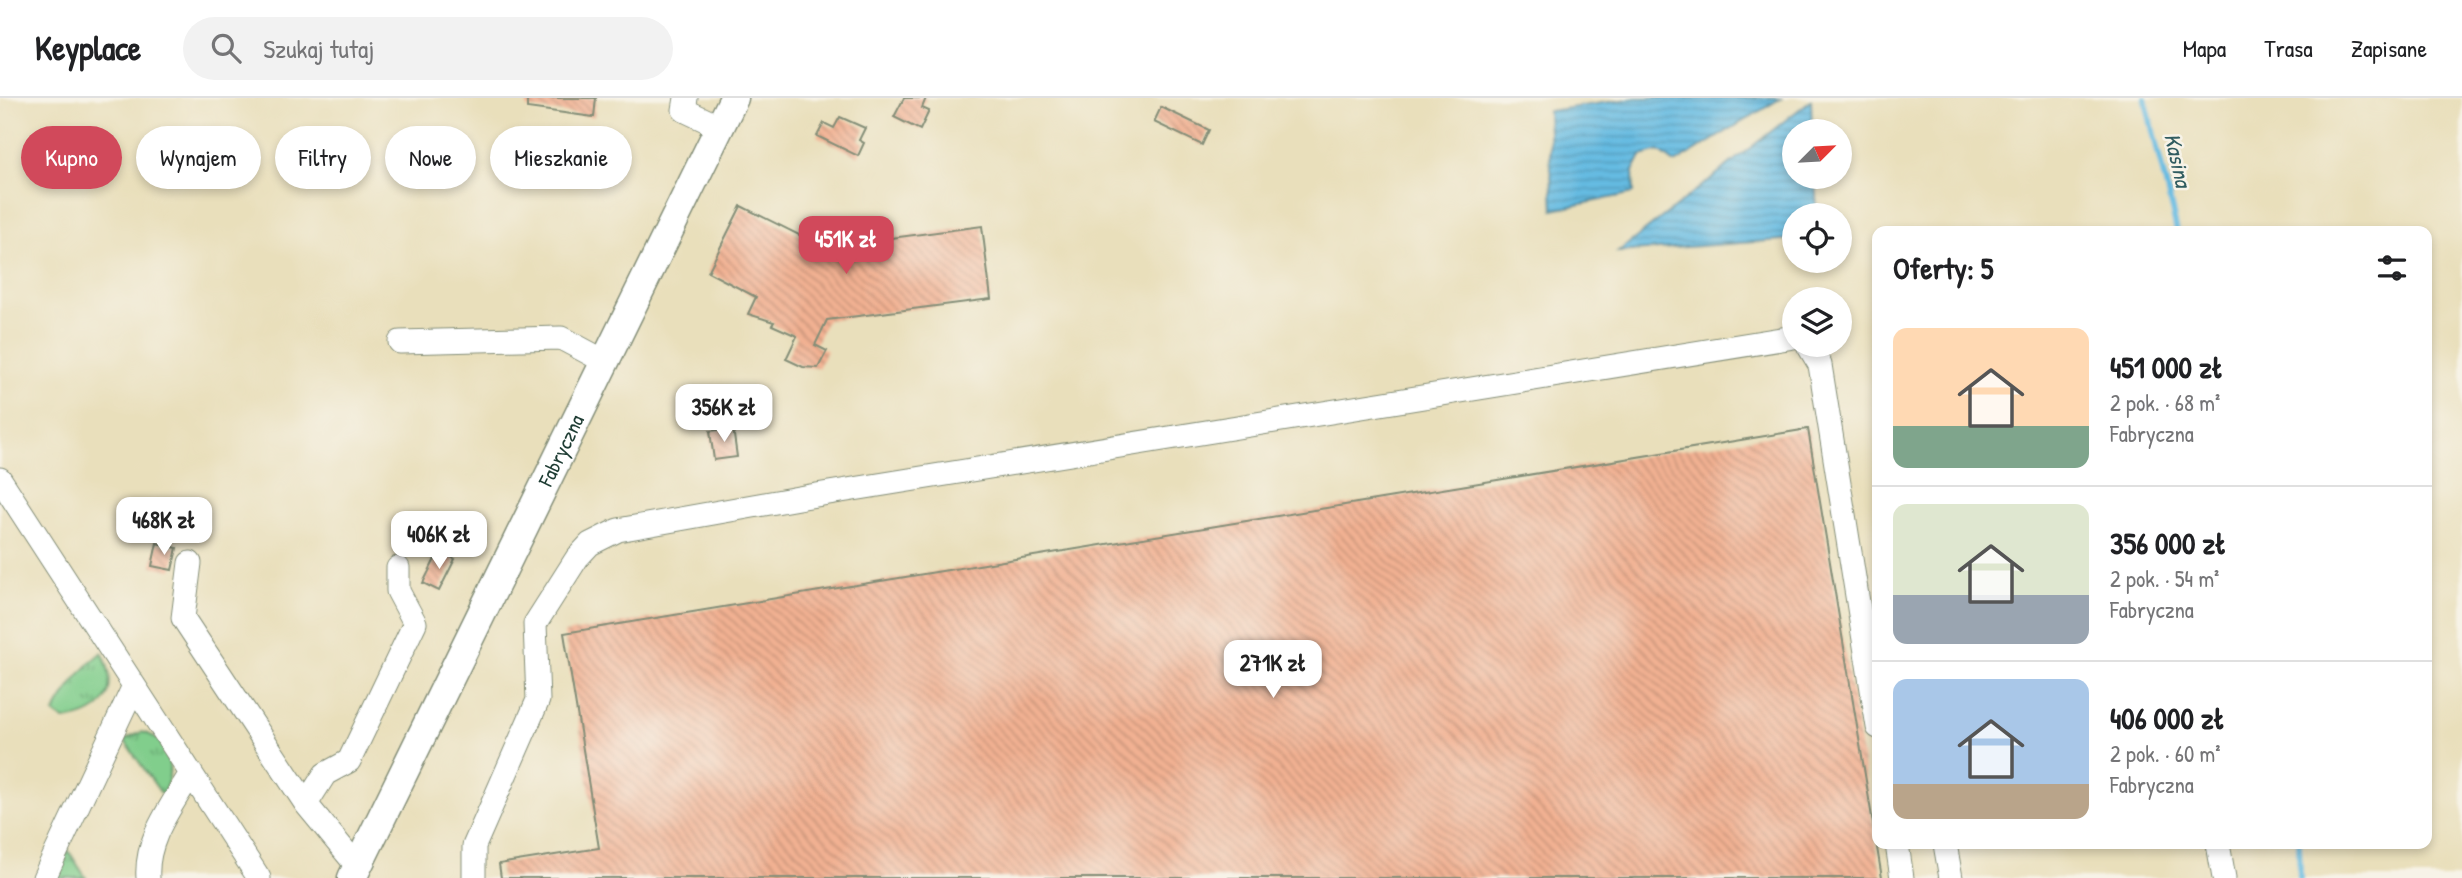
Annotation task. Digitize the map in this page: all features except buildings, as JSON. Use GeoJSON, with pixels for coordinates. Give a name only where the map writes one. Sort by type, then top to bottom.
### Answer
{"type":"FeatureCollection","features":[{"type":"Feature","properties":{"kind":"main road","name":"Fabryczna"},"geometry":{"type":"LineString","coordinates":[[355,872],[734,98]]}},
{"type":"Feature","properties":{"kind":"lane"},"geometry":{"type":"LineString","coordinates":[[686,98],[684,110],[720,127]]}},
{"type":"Feature","properties":{"kind":"lane"},"geometry":{"type":"LineString","coordinates":[[400,342],[561,338],[604,361]]}},
{"type":"Feature","properties":{"kind":"lane"},"geometry":{"type":"LineString","coordinates":[[474,878],[474,846],[538,700],[535,624],[576,558],[590,544],[605,535],[659,522],[778,502],[1782,339]]}},
{"type":"Feature","properties":{"kind":"lane"},"geometry":{"type":"LineString","coordinates":[[1815,357],[1820,365],[1872,690]]}},
{"type":"Feature","properties":{"kind":"lane"},"geometry":{"type":"LineString","coordinates":[[0,479],[259,878]]}},
{"type":"Feature","properties":{"kind":"lane"},"geometry":{"type":"LineString","coordinates":[[190,563],[183,618],[306,804],[355,872]]}},
{"type":"Feature","properties":{"kind":"lane"},"geometry":{"type":"LineString","coordinates":[[306,804],[325,774],[349,761],[415,623],[398,591],[398,568]]}},
{"type":"Feature","properties":{"kind":"lane"},"geometry":{"type":"LineString","coordinates":[[44,878],[134,686]]}},
{"type":"Feature","properties":{"kind":"lane"},"geometry":{"type":"LineString","coordinates":[[148,878],[147,862],[152,840],[191,773]]}},
{"type":"Feature","properties":{"kind":"lane"},"geometry":{"type":"LineString","coordinates":[[1897,849],[1902,878]]}},
{"type":"Feature","properties":{"kind":"lane"},"geometry":{"type":"LineString","coordinates":[[1946,849],[1951,878]]}},
{"type":"Feature","properties":{"kind":"lane"},"geometry":{"type":"LineString","coordinates":[[2219,849],[2224,878]]}},
{"type":"Feature","properties":{"kind":"green space"},"geometry":{"type":"Polygon","coordinates":[[[102,652],[110,678],[106,698],[90,713],[64,720],[54,713],[75,680],[102,652]]]}},
{"type":"Feature","properties":{"kind":"green space"},"geometry":{"type":"Polygon","coordinates":[[[142,732],[160,742],[168,758],[169,777],[162,795],[124,740],[142,732]]]}},
{"type":"Feature","properties":{"kind":"green space"},"geometry":{"type":"Polygon","coordinates":[[[68,850],[86,878],[56,878],[68,850]]]}},
{"type":"Feature","properties":{"kind":"water"},"geometry":{"type":"Polygon","coordinates":[[[1636,98],[1781,98],[1675,163],[1659,151],[1641,156],[1633,171],[1634,193],[1553,210],[1548,111],[1636,98]]]}},
{"type":"Feature","properties":{"kind":"water"},"geometry":{"type":"Polygon","coordinates":[[[1811,100],[1812,119],[1787,119],[1811,100]]]}},
{"type":"Feature","properties":{"kind":"water"},"geometry":{"type":"Polygon","coordinates":[[[1782,123],[1782,189],[1816,189],[1816,203],[1782,203],[1782,240],[1618,252],[1782,123]]]}},
{"type":"Feature","properties":{"kind":"waterway","name":"Kasina"},"geometry":{"type":"LineString","coordinates":[[2145,98],[2176,226]]}},
{"type":"Feature","properties":{"kind":"waterway","name":"Kasina"},"geometry":{"type":"LineString","coordinates":[[2299,849],[2300,878]]}}]}
